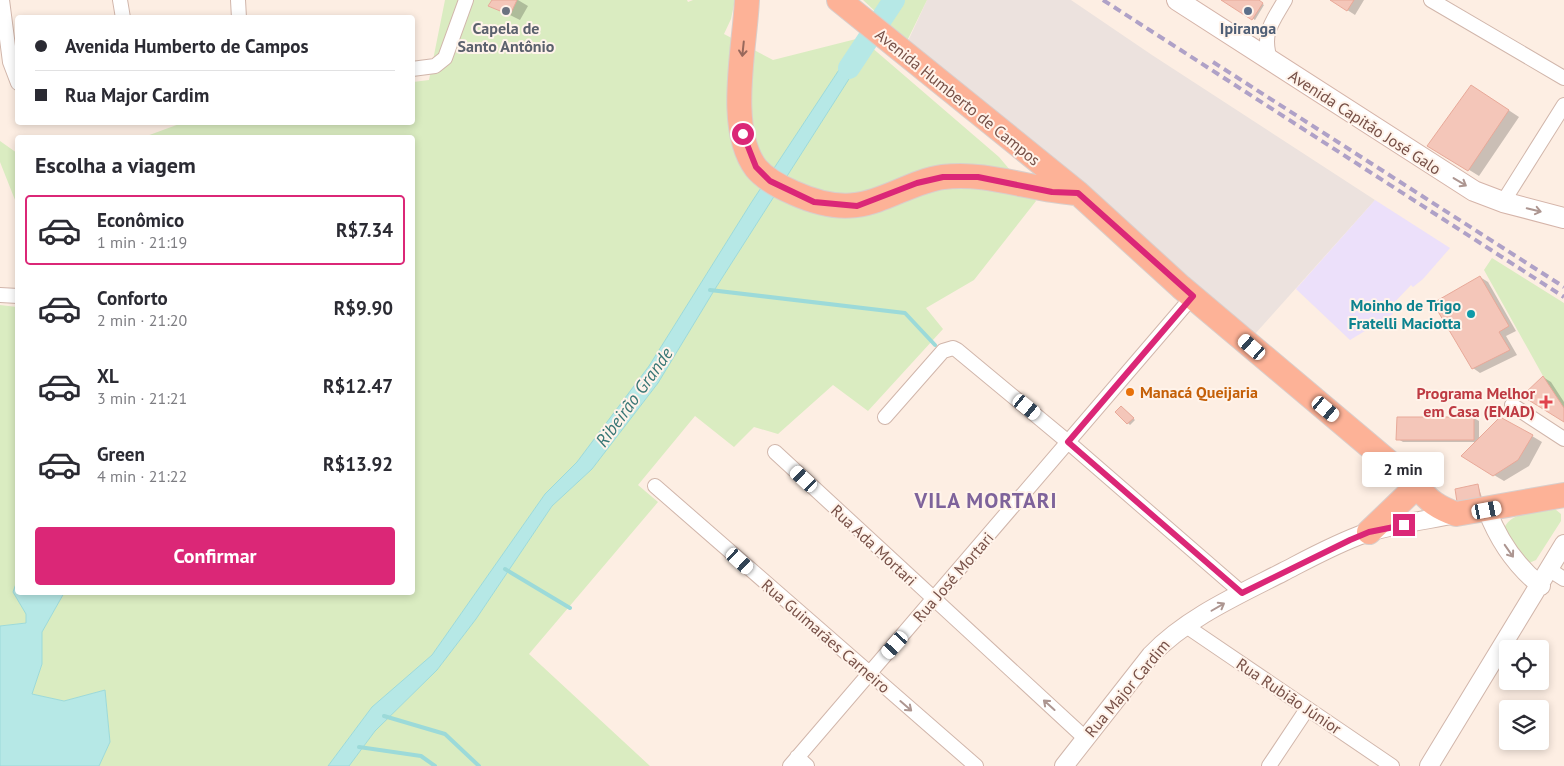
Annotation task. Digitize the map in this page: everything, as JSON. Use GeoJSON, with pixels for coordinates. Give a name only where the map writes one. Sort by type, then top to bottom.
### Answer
{"type":"FeatureCollection","features":[{"type":"Feature","properties":{"kind":"highway","name":"Avenida Humberto de Campos"},"geometry":{"type":"LineString","coordinates":[[747,0],[739,107],[743,134],[756,167],[770,181],[814,202],[857,206],[917,183],[943,177],[978,177],[1052,192],[1078,193]]}},
{"type":"Feature","properties":{"kind":"highway","name":"Avenida Humberto de Campos"},"geometry":{"type":"LineString","coordinates":[[839,0],[1078,193],[1193,296],[1417,486],[1426,498],[1441,509],[1456,514]]}},
{"type":"Feature","properties":{"kind":"highway"},"geometry":{"type":"LineString","coordinates":[[1369,532],[1417,486]]}},
{"type":"Feature","properties":{"kind":"highway","name":"Rua Major Cardim"},"geometry":{"type":"LineString","coordinates":[[1456,514],[1564,495]]}},
{"type":"Feature","properties":{"kind":"main road","name":"Avenida Capitão José Galo"},"geometry":{"type":"LineString","coordinates":[[1177,0],[1466,186],[1503,202],[1564,218]]}},
{"type":"Feature","properties":{"kind":"street"},"geometry":{"type":"LineString","coordinates":[[2,0],[10,62],[15,75]]}},
{"type":"Feature","properties":{"kind":"street"},"geometry":{"type":"LineString","coordinates":[[120,0],[122,15]]}},
{"type":"Feature","properties":{"kind":"street"},"geometry":{"type":"LineString","coordinates":[[238,0],[239,15]]}},
{"type":"Feature","properties":{"kind":"street"},"geometry":{"type":"LineString","coordinates":[[415,68],[435,66],[445,58],[466,0]]}},
{"type":"Feature","properties":{"kind":"street"},"geometry":{"type":"LineString","coordinates":[[1272,62],[1266,36],[1269,26],[1285,0]]}},
{"type":"Feature","properties":{"kind":"street"},"geometry":{"type":"LineString","coordinates":[[1432,0],[1564,78]]}},
{"type":"Feature","properties":{"kind":"street"},"geometry":{"type":"LineString","coordinates":[[1503,202],[1564,105]]}},
{"type":"Feature","properties":{"kind":"street"},"geometry":{"type":"LineString","coordinates":[[0,295],[15,296]]}},
{"type":"Feature","properties":{"kind":"street","name":"Rua José Mortari"},"geometry":{"type":"LineString","coordinates":[[798,763],[868,674],[934,600],[1193,296]]}},
{"type":"Feature","properties":{"kind":"street"},"geometry":{"type":"LineString","coordinates":[[885,417],[943,351],[953,348],[1068,442],[1242,593]]}},
{"type":"Feature","properties":{"kind":"street"},"geometry":{"type":"LineString","coordinates":[[1512,405],[1564,439]]}},
{"type":"Feature","properties":{"kind":"street","name":"Rua Ada Mortari"},"geometry":{"type":"LineString","coordinates":[[775,452],[1085,738]]}},
{"type":"Feature","properties":{"kind":"street","name":"Rua Guimarães Carneiro"},"geometry":{"type":"LineString","coordinates":[[655,486],[868,674],[976,766]]}},
{"type":"Feature","properties":{"kind":"street"},"geometry":{"type":"LineString","coordinates":[[1487,510],[1508,551],[1528,576],[1541,586]]}},
{"type":"Feature","properties":{"kind":"street","name":"Rua Major Cardim"},"geometry":{"type":"LineString","coordinates":[[1064,766],[1151,655],[1186,626],[1242,593],[1330,548],[1369,532],[1456,514]]}},
{"type":"Feature","properties":{"kind":"street"},"geometry":{"type":"LineString","coordinates":[[1429,766],[1541,586],[1557,574],[1564,544]]}},
{"type":"Feature","properties":{"kind":"street","name":"Rua Rubião Júnior"},"geometry":{"type":"LineString","coordinates":[[1186,626],[1392,766]]}},
{"type":"Feature","properties":{"kind":"street"},"geometry":{"type":"LineString","coordinates":[[1269,766],[1307,708]]}},
{"type":"Feature","properties":{"kind":"shaded area"},"geometry":{"type":"Polygon","coordinates":[[[927,0],[1071,0],[1375,200],[1255,334],[908,41],[927,0]]]}},
{"type":"Feature","properties":{"kind":"shaded area"},"geometry":{"type":"Polygon","coordinates":[[[1375,200],[1450,248],[1423,279],[1413,287],[1411,285],[1389,308],[1393,314],[1350,340],[1296,289],[1375,200]]]}},
{"type":"Feature","properties":{"kind":"green space"},"geometry":{"type":"Polygon","coordinates":[[[445,0],[687,0],[688,2],[693,0],[735,0],[731,19],[724,34],[773,60],[860,38],[751,203],[649,366],[577,462],[545,494],[432,655],[372,707],[328,766],[99,766],[110,742],[105,690],[64,701],[32,694],[42,664],[42,632],[63,595],[415,595],[415,135],[149,135],[177,125],[415,125],[415,82],[429,80],[445,0]]]}},
{"type":"Feature","properties":{"kind":"green space"},"geometry":{"type":"Polygon","coordinates":[[[863,0],[927,0],[907,41],[863,0]]]}},
{"type":"Feature","properties":{"kind":"green space"},"geometry":{"type":"Polygon","coordinates":[[[870,46],[999,157],[1036,201],[974,280],[926,308],[943,329],[868,411],[833,385],[778,434],[754,427],[734,447],[695,416],[638,485],[658,502],[529,654],[650,766],[349,766],[375,731],[437,670],[476,619],[552,506],[592,469],[658,383],[715,289],[870,46]]]}},
{"type":"Feature","properties":{"kind":"green space"},"geometry":{"type":"Polygon","coordinates":[[[0,141],[15,152],[15,200],[0,162],[0,141]]]}},
{"type":"Feature","properties":{"kind":"green space"},"geometry":{"type":"Polygon","coordinates":[[[1492,258],[1564,303],[1564,408],[1543,376],[1484,270],[1492,258]]]}},
{"type":"Feature","properties":{"kind":"green space"},"geometry":{"type":"Polygon","coordinates":[[[0,305],[15,307],[15,587],[13,592],[27,614],[26,623],[0,626],[0,305]]]}},
{"type":"Feature","properties":{"kind":"green space"},"geometry":{"type":"Polygon","coordinates":[[[1555,509],[1561,514],[1561,521],[1536,560],[1529,563],[1503,533],[1505,526],[1523,514],[1555,509]]]}},
{"type":"Feature","properties":{"kind":"water"},"geometry":{"type":"Polygon","coordinates":[[[860,38],[870,46],[715,289],[658,383],[592,469],[552,506],[476,619],[437,670],[375,731],[349,766],[328,766],[372,707],[432,655],[545,494],[577,462],[649,366],[751,203],[860,38]]]}},
{"type":"Feature","properties":{"kind":"water"},"geometry":{"type":"Polygon","coordinates":[[[15,586],[15,595],[63,595],[42,632],[42,664],[32,694],[64,701],[105,690],[110,742],[99,766],[0,766],[0,626],[26,623],[26,614],[13,592],[15,586]]]}},
{"type":"Feature","properties":{"kind":"building","name":"Capela de Santo Antônio"},"geometry":{"type":"Polygon","coordinates":[[[492,0],[517,0],[510,15],[488,6],[492,0]]]}},
{"type":"Feature","properties":{"kind":"building","name":"Ipiranga"},"geometry":{"type":"Polygon","coordinates":[[[1221,0],[1259,0],[1263,3],[1252,20],[1221,0]]]}},
{"type":"Feature","properties":{"kind":"building"},"geometry":{"type":"Polygon","coordinates":[[[1330,0],[1354,0],[1347,11],[1330,0]]]}},
{"type":"Feature","properties":{"kind":"building"},"geometry":{"type":"Polygon","coordinates":[[[1471,85],[1509,110],[1468,171],[1427,146],[1471,85]]]}},
{"type":"Feature","properties":{"kind":"building","name":"Moinho de Trigo Fratelli Maciotta"},"geometry":{"type":"Polygon","coordinates":[[[1480,276],[1509,326],[1499,332],[1510,350],[1472,369],[1433,303],[1480,276]]]}},
{"type":"Feature","properties":{"kind":"building","name":"Programa Melhor em Casa (EMAD)"},"geometry":{"type":"Polygon","coordinates":[[[1543,376],[1564,408],[1564,422],[1522,396],[1543,376]]]}},
{"type":"Feature","properties":{"kind":"building"},"geometry":{"type":"Polygon","coordinates":[[[1121,406],[1134,418],[1127,424],[1115,412],[1121,406]]]}},
{"type":"Feature","properties":{"kind":"building"},"geometry":{"type":"Polygon","coordinates":[[[1397,417],[1474,417],[1474,440],[1396,440],[1397,417]]]}},
{"type":"Feature","properties":{"kind":"building"},"geometry":{"type":"Polygon","coordinates":[[[1500,417],[1533,435],[1518,460],[1493,476],[1461,456],[1500,417]]]}},
{"type":"Feature","properties":{"kind":"building"},"geometry":{"type":"Polygon","coordinates":[[[1478,484],[1481,500],[1457,502],[1455,489],[1478,484]]]}},
{"type":"Feature","properties":{"kind":"waterway"},"geometry":{"type":"LineString","coordinates":[[884,0],[886,12]]}},
{"type":"Feature","properties":{"kind":"waterway","name":"Ribeirão Grande"},"geometry":{"type":"LineString","coordinates":[[849,68],[894,0]]}},
{"type":"Feature","properties":{"kind":"waterway"},"geometry":{"type":"LineString","coordinates":[[710,290],[905,313],[935,345]]}},
{"type":"Feature","properties":{"kind":"waterway"},"geometry":{"type":"LineString","coordinates":[[505,569],[570,608]]}},
{"type":"Feature","properties":{"kind":"waterway"},"geometry":{"type":"LineString","coordinates":[[384,716],[445,734],[479,766]]}},
{"type":"Feature","properties":{"kind":"waterway"},"geometry":{"type":"LineString","coordinates":[[359,747],[421,756],[435,766]]}},
{"type":"Feature","properties":{"kind":"railway"},"geometry":{"type":"LineString","coordinates":[[1103,0],[1564,297]]}},
{"type":"Feature","properties":{"kind":"railway"},"geometry":{"type":"LineString","coordinates":[[1213,62],[1564,287]]}},
{"type":"Feature","properties":{"kind":"place","name":"Capela de Santo Antônio"},"geometry":{"type":"Point","coordinates":[506,11]}},
{"type":"Feature","properties":{"kind":"place","name":"Ipiranga"},"geometry":{"type":"Point","coordinates":[1248,11]}},
{"type":"Feature","properties":{"kind":"place","name":"Moinho de Trigo Fratelli Maciotta"},"geometry":{"type":"Point","coordinates":[1471,314]}},
{"type":"Feature","properties":{"kind":"place","name":"Manacá Queijaria"},"geometry":{"type":"Point","coordinates":[1130,392]}},
{"type":"Feature","properties":{"kind":"place","name":"Programa Melhor em Casa (EMAD)"},"geometry":{"type":"Point","coordinates":[1546,402]}},
{"type":"Feature","properties":{"kind":"district","name":"VILA MORTARI"},"geometry":{"type":"Point","coordinates":[986,500]}},
{"type":"Feature","properties":{"kind":"route"},"geometry":{"type":"LineString","coordinates":[[743,134],[756,167],[770,181],[814,202],[836,206],[857,206],[917,183],[943,177],[978,177],[1035,187],[1052,192],[1078,193],[1193,296],[1068,442],[1242,593],[1330,548],[1369,532],[1404,525]]}}]}
